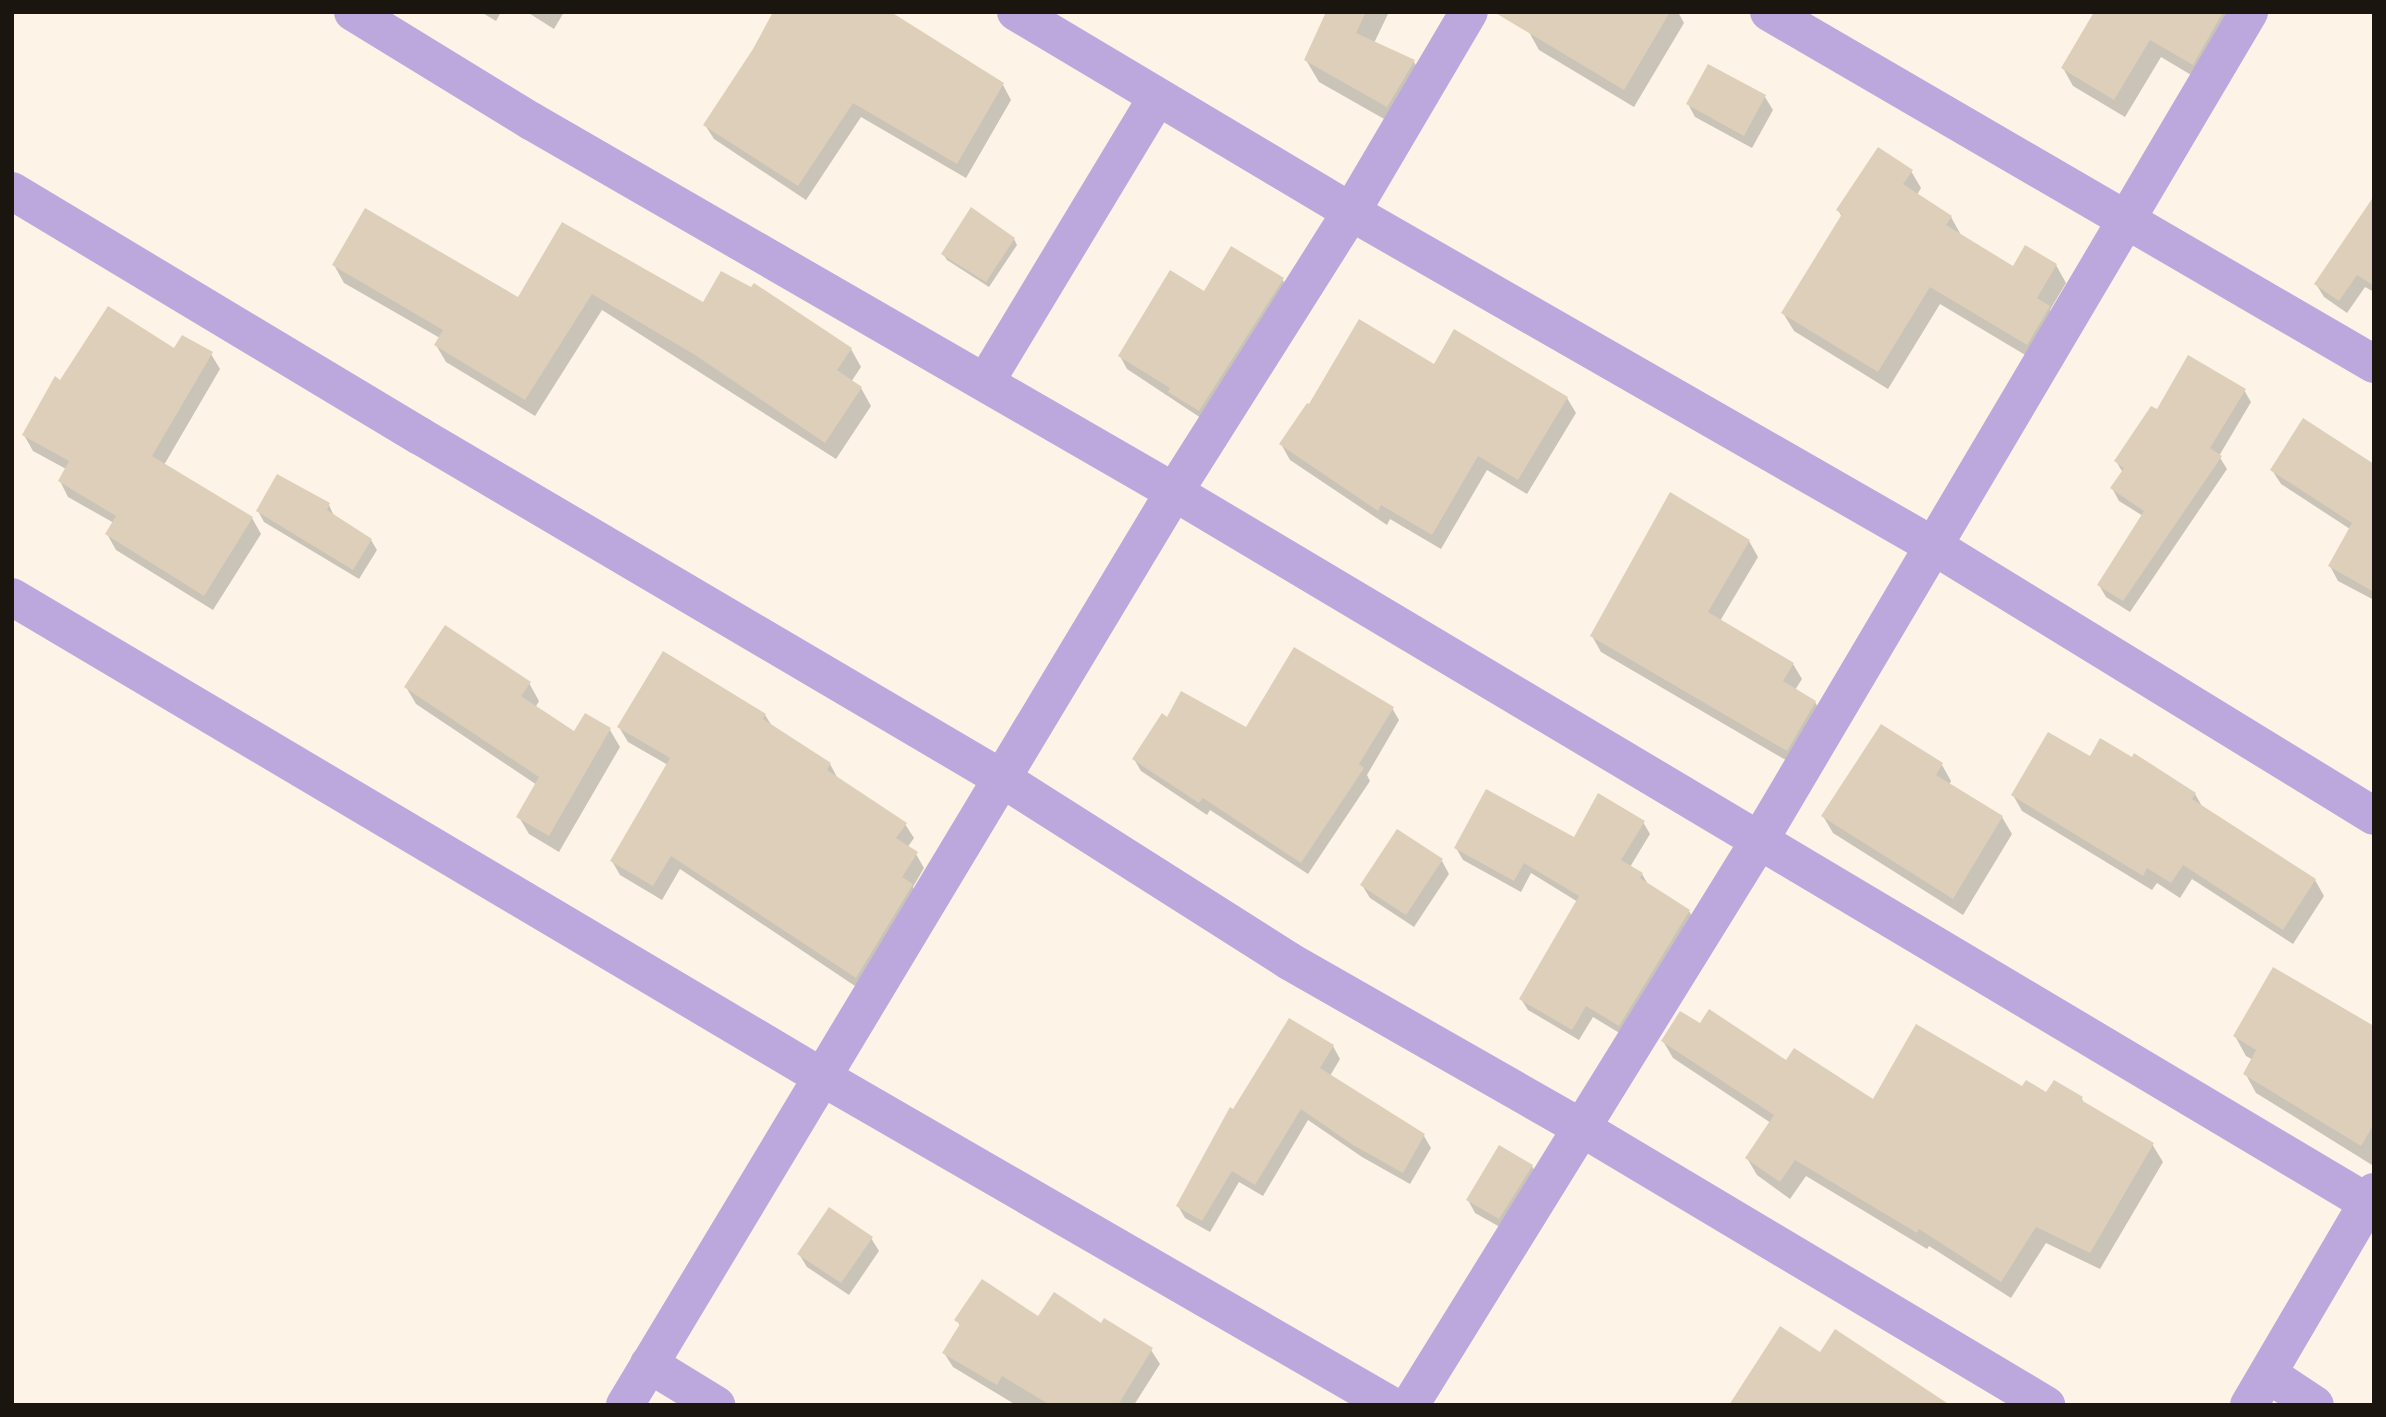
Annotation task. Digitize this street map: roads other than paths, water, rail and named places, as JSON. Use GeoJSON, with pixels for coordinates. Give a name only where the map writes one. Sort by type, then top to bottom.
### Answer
{"type":"FeatureCollection","features":[{"type":"Feature","properties":{"kind":"street"},"geometry":{"type":"LineString","coordinates":[[353,12],[531,121],[986,381],[1759,841],[2371,1198],[2258,1390],[2315,1405]]}},
{"type":"Feature","properties":{"kind":"street"},"geometry":{"type":"LineString","coordinates":[[1016,12],[1351,212],[1932,545],[2374,816]]}},
{"type":"Feature","properties":{"kind":"street"},"geometry":{"type":"LineString","coordinates":[[625,1405],[1174,492],[1351,212],[1469,12]]}},
{"type":"Feature","properties":{"kind":"street"},"geometry":{"type":"LineString","coordinates":[[1769,12],[2374,364]]}},
{"type":"Feature","properties":{"kind":"street"},"geometry":{"type":"LineString","coordinates":[[1410,1405],[1759,841],[2249,12]]}},
{"type":"Feature","properties":{"kind":"street"},"geometry":{"type":"LineString","coordinates":[[986,381],[1157,98]]}},
{"type":"Feature","properties":{"kind":"street"},"geometry":{"type":"LineString","coordinates":[[12,191],[420,436],[1001,778],[1289,961],[1580,1127],[2046,1405]]}},
{"type":"Feature","properties":{"kind":"street"},"geometry":{"type":"LineString","coordinates":[[12,597],[822,1077],[1390,1405]]}},
{"type":"Feature","properties":{"kind":"street"},"geometry":{"type":"LineString","coordinates":[[649,1364],[716,1405]]}}]}
